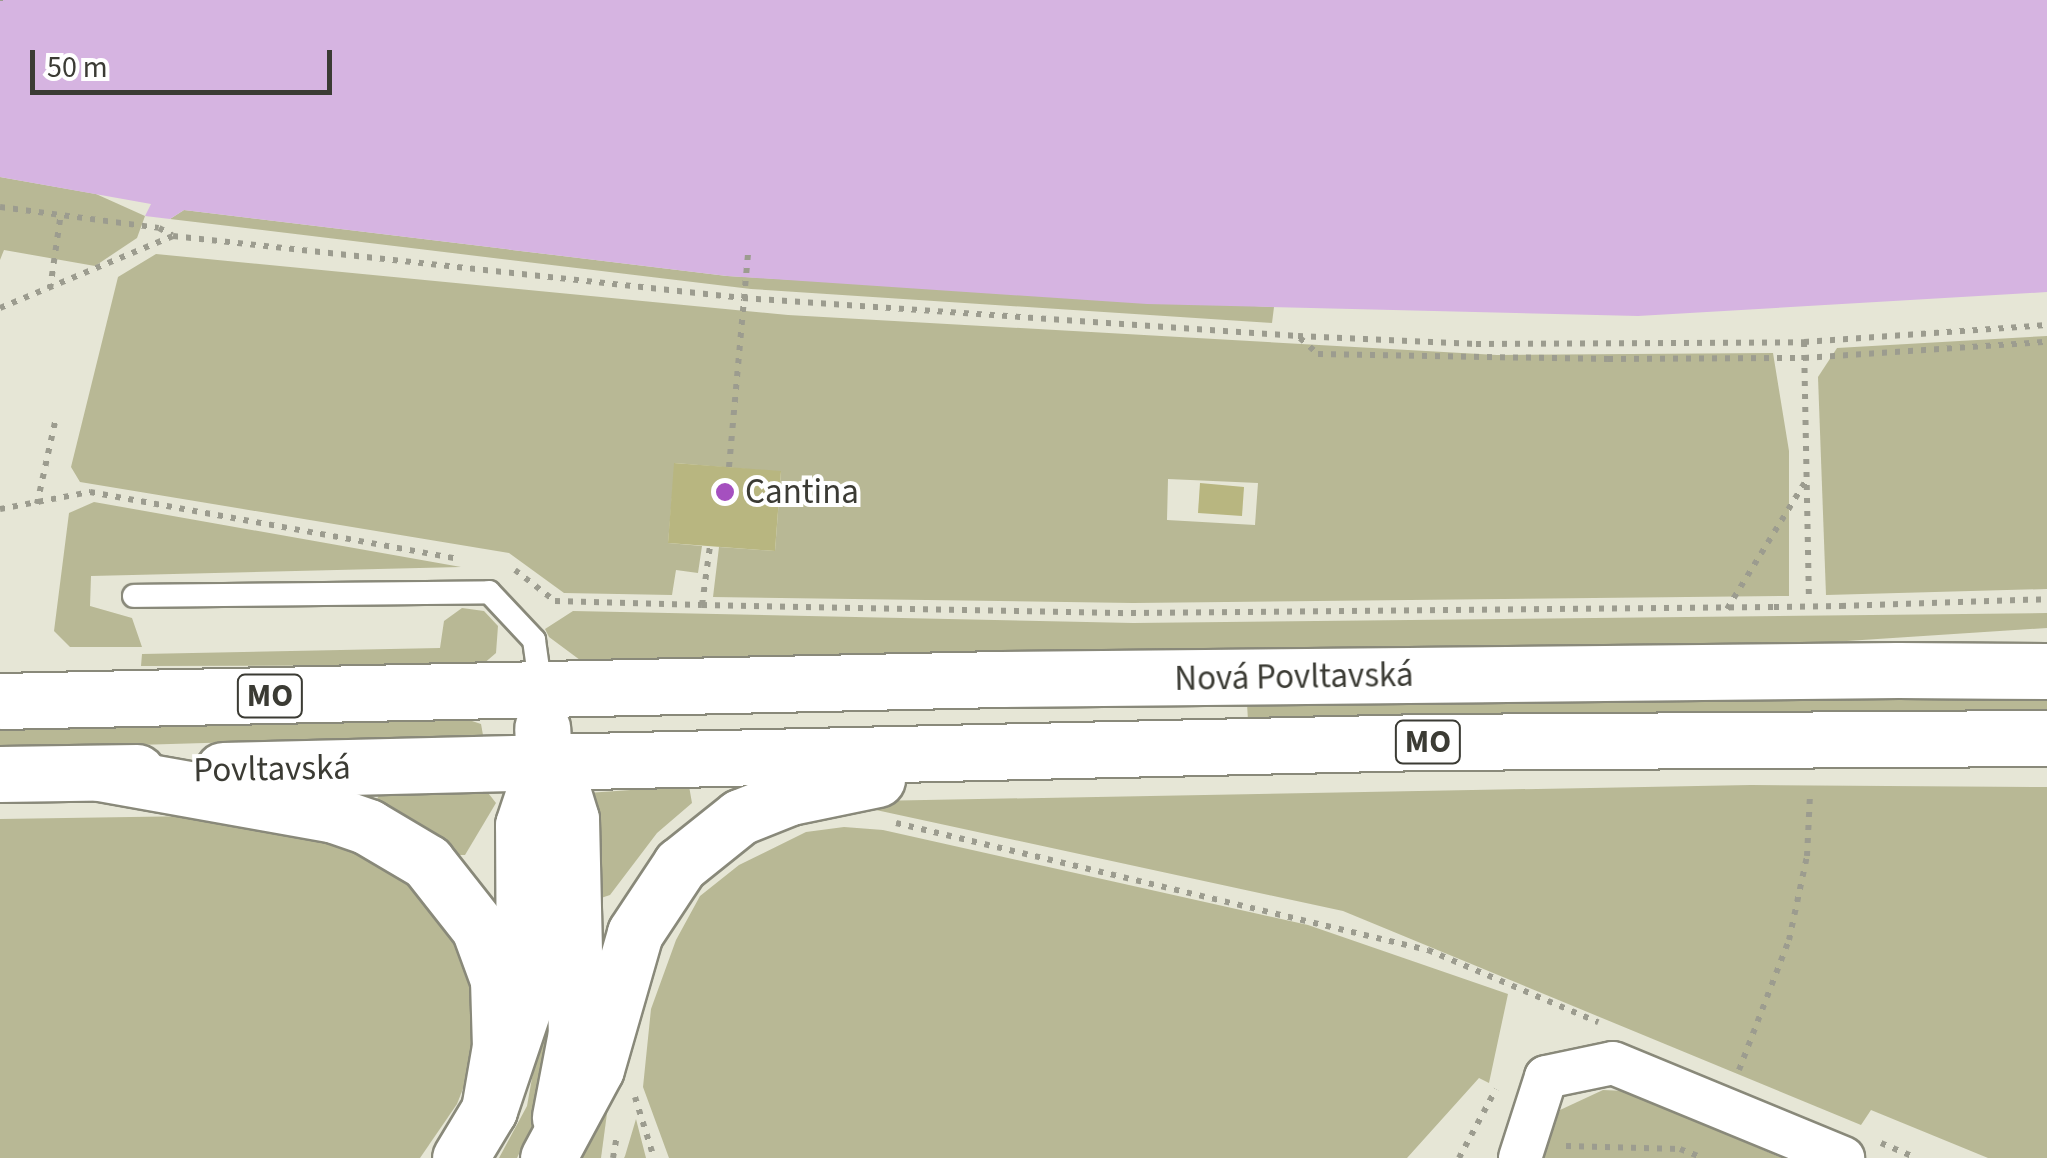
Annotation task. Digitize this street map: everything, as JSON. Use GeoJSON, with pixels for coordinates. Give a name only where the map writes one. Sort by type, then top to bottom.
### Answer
{"type":"FeatureCollection","features":[{"type":"Feature","properties":{"kind":"main road","name":"Nová Povltavská"},"geometry":{"type":"LineString","coordinates":[[541,690],[2047,671]]}},
{"type":"Feature","properties":{"kind":"main road","name":"Povltavská"},"geometry":{"type":"LineString","coordinates":[[0,701],[541,690]]}},
{"type":"Feature","properties":{"kind":"main road"},"geometry":{"type":"LineString","coordinates":[[460,1158],[489,1110],[524,1006],[522,825],[544,762],[541,690]]}},
{"type":"Feature","properties":{"kind":"main road","name":"Nová Povltavská"},"geometry":{"type":"LineString","coordinates":[[544,762],[1017,750],[2047,738]]}},
{"type":"Feature","properties":{"kind":"main road"},"geometry":{"type":"LineString","coordinates":[[548,1158],[596,1070],[635,934],[662,887],[702,844],[740,816],[790,797],[1017,750]]}},
{"type":"Feature","properties":{"kind":"main road","name":"Povltavská"},"geometry":{"type":"LineString","coordinates":[[0,774],[544,762]]}},
{"type":"Feature","properties":{"kind":"main road"},"geometry":{"type":"LineString","coordinates":[[544,762],[560,784],[570,819],[578,987],[570,1080],[548,1158]]}},
{"type":"Feature","properties":{"kind":"main road"},"geometry":{"type":"LineString","coordinates":[[99,773],[334,815],[368,827],[426,862],[479,928],[498,980],[500,1046],[489,1110]]}},
{"type":"Feature","properties":{"kind":"street"},"geometry":{"type":"LineString","coordinates":[[1521,1151],[1546,1077],[1613,1064],[1843,1158]]}},
{"type":"Feature","properties":{"kind":"lane"},"geometry":{"type":"LineString","coordinates":[[134,596],[489,592],[534,640],[541,690]]}},
{"type":"Feature","properties":{"kind":"path"},"geometry":{"type":"LineString","coordinates":[[0,207],[61,213],[173,236],[744,298],[1298,336],[1476,344],[1804,342],[2047,326]]}},
{"type":"Feature","properties":{"kind":"path"},"geometry":{"type":"LineString","coordinates":[[50,289],[61,213]]}},
{"type":"Feature","properties":{"kind":"path"},"geometry":{"type":"LineString","coordinates":[[0,308],[173,236]]}},
{"type":"Feature","properties":{"kind":"path"},"geometry":{"type":"LineString","coordinates":[[729,467],[748,255]]}},
{"type":"Feature","properties":{"kind":"path"},"geometry":{"type":"LineString","coordinates":[[1298,336],[1318,354],[1804,358],[2047,342]]}},
{"type":"Feature","properties":{"kind":"path"},"geometry":{"type":"LineString","coordinates":[[1804,342],[1809,594]]}},
{"type":"Feature","properties":{"kind":"path"},"geometry":{"type":"LineString","coordinates":[[36,504],[55,422]]}},
{"type":"Feature","properties":{"kind":"path"},"geometry":{"type":"LineString","coordinates":[[1726,610],[1808,477]]}},
{"type":"Feature","properties":{"kind":"path"},"geometry":{"type":"LineString","coordinates":[[0,509],[90,492],[475,562]]}},
{"type":"Feature","properties":{"kind":"path"},"geometry":{"type":"LineString","coordinates":[[702,605],[710,546]]}},
{"type":"Feature","properties":{"kind":"path"},"geometry":{"type":"LineString","coordinates":[[494,565],[514,568],[556,600],[702,605],[1131,613],[1726,610],[2047,600]]}},
{"type":"Feature","properties":{"kind":"path"},"geometry":{"type":"LineString","coordinates":[[1724,1108],[1789,940],[1807,856],[1810,794]]}},
{"type":"Feature","properties":{"kind":"path"},"geometry":{"type":"LineString","coordinates":[[880,820],[1428,950],[1610,1027]]}},
{"type":"Feature","properties":{"kind":"path"},"geometry":{"type":"LineString","coordinates":[[1460,1158],[1499,1084]]}},
{"type":"Feature","properties":{"kind":"path"},"geometry":{"type":"LineString","coordinates":[[622,1106],[628,1090],[654,1158]]}},
{"type":"Feature","properties":{"kind":"path"},"geometry":{"type":"LineString","coordinates":[[613,1158],[619,1124]]}},
{"type":"Feature","properties":{"kind":"path"},"geometry":{"type":"LineString","coordinates":[[1521,1151],[1680,1149],[1703,1158]]}},
{"type":"Feature","properties":{"kind":"green space"},"geometry":{"type":"Polygon","coordinates":[[[0,177],[96,194],[145,216],[137,238],[95,266],[4,250],[0,260],[0,177]]]}},
{"type":"Feature","properties":{"kind":"green space"},"geometry":{"type":"Polygon","coordinates":[[[184,210],[727,276],[1274,307],[1272,323],[751,289],[170,219],[184,210]]]}},
{"type":"Feature","properties":{"kind":"green space"},"geometry":{"type":"Polygon","coordinates":[[[156,254],[788,315],[1497,355],[1773,353],[1789,451],[1789,596],[1133,603],[713,597],[719,547],[775,551],[781,472],[675,463],[668,543],[702,546],[698,573],[676,570],[672,595],[564,593],[509,553],[80,482],[71,467],[118,277],[156,254]],[[1168,479],[1167,520],[1255,525],[1258,483],[1168,479]]]}},
{"type":"Feature","properties":{"kind":"green space"},"geometry":{"type":"Polygon","coordinates":[[[2047,336],[2047,589],[1826,595],[1818,377],[1837,348],[2047,336]]]}},
{"type":"Feature","properties":{"kind":"green space"},"geometry":{"type":"Polygon","coordinates":[[[94,502],[461,567],[91,576],[90,606],[132,618],[142,647],[70,647],[54,631],[69,513],[94,502]]]}},
{"type":"Feature","properties":{"kind":"green space"},"geometry":{"type":"Polygon","coordinates":[[[462,608],[484,611],[498,626],[496,653],[482,665],[141,666],[142,654],[440,648],[444,621],[462,608]]]}},
{"type":"Feature","properties":{"kind":"green space"},"geometry":{"type":"Polygon","coordinates":[[[573,611],[1133,623],[2047,613],[2047,628],[1740,648],[616,665],[580,660],[549,637],[545,629],[573,611]]]}},
{"type":"Feature","properties":{"kind":"green space"},"geometry":{"type":"Polygon","coordinates":[[[2047,696],[2047,713],[1248,721],[1247,703],[2047,696]]]}},
{"type":"Feature","properties":{"kind":"green space"},"geometry":{"type":"Polygon","coordinates":[[[463,718],[481,724],[483,735],[0,749],[0,725],[463,718]]]}},
{"type":"Feature","properties":{"kind":"green space"},"geometry":{"type":"Polygon","coordinates":[[[1751,785],[2047,787],[2047,1158],[1988,1158],[1871,1110],[1861,1125],[1343,911],[876,810],[872,801],[1751,785]]]}},
{"type":"Feature","properties":{"kind":"green space"},"geometry":{"type":"Polygon","coordinates":[[[689,786],[692,803],[657,833],[610,895],[595,900],[587,793],[689,786]]]}},
{"type":"Feature","properties":{"kind":"green space"},"geometry":{"type":"Polygon","coordinates":[[[485,789],[496,803],[465,855],[452,855],[373,805],[382,791],[485,789]]]}},
{"type":"Feature","properties":{"kind":"green space"},"geometry":{"type":"Polygon","coordinates":[[[197,816],[330,833],[430,893],[475,973],[473,1063],[457,1104],[420,1158],[0,1158],[0,819],[197,816]]]}},
{"type":"Feature","properties":{"kind":"green space"},"geometry":{"type":"Polygon","coordinates":[[[844,827],[883,830],[1308,925],[1508,994],[1489,1083],[1479,1078],[1407,1158],[669,1158],[643,1087],[651,1009],[676,940],[700,896],[739,865],[806,832],[844,827]]]}},
{"type":"Feature","properties":{"kind":"green space"},"geometry":{"type":"Polygon","coordinates":[[[561,990],[545,1099],[517,1158],[499,1158],[527,1106],[542,1022],[561,990]]]}},
{"type":"Feature","properties":{"kind":"green space"},"geometry":{"type":"Polygon","coordinates":[[[614,1061],[601,1158],[575,1158],[614,1061]]]}},
{"type":"Feature","properties":{"kind":"green space"},"geometry":{"type":"Polygon","coordinates":[[[1603,1090],[1625,1091],[1782,1158],[1540,1158],[1560,1110],[1603,1090]]]}},
{"type":"Feature","properties":{"kind":"green space"},"geometry":{"type":"Polygon","coordinates":[[[636,1119],[646,1158],[624,1158],[625,1156],[636,1119]]]}},
{"type":"Feature","properties":{"kind":"shaded area"},"geometry":{"type":"Polygon","coordinates":[[[0,0],[2047,0],[2047,292],[1638,316],[1147,304],[727,276],[184,210],[170,219],[145,216],[151,204],[0,177],[0,0]]]}},
{"type":"Feature","properties":{"kind":"building","name":"Cantina"},"geometry":{"type":"Polygon","coordinates":[[[674,463],[781,471],[775,551],[668,543],[674,463]]]}},
{"type":"Feature","properties":{"kind":"building"},"geometry":{"type":"Polygon","coordinates":[[[1200,483],[1244,487],[1242,516],[1198,513],[1200,483]]]}},
{"type":"Feature","properties":{"kind":"place","name":"Cantina"},"geometry":{"type":"Point","coordinates":[725,492]}}]}
